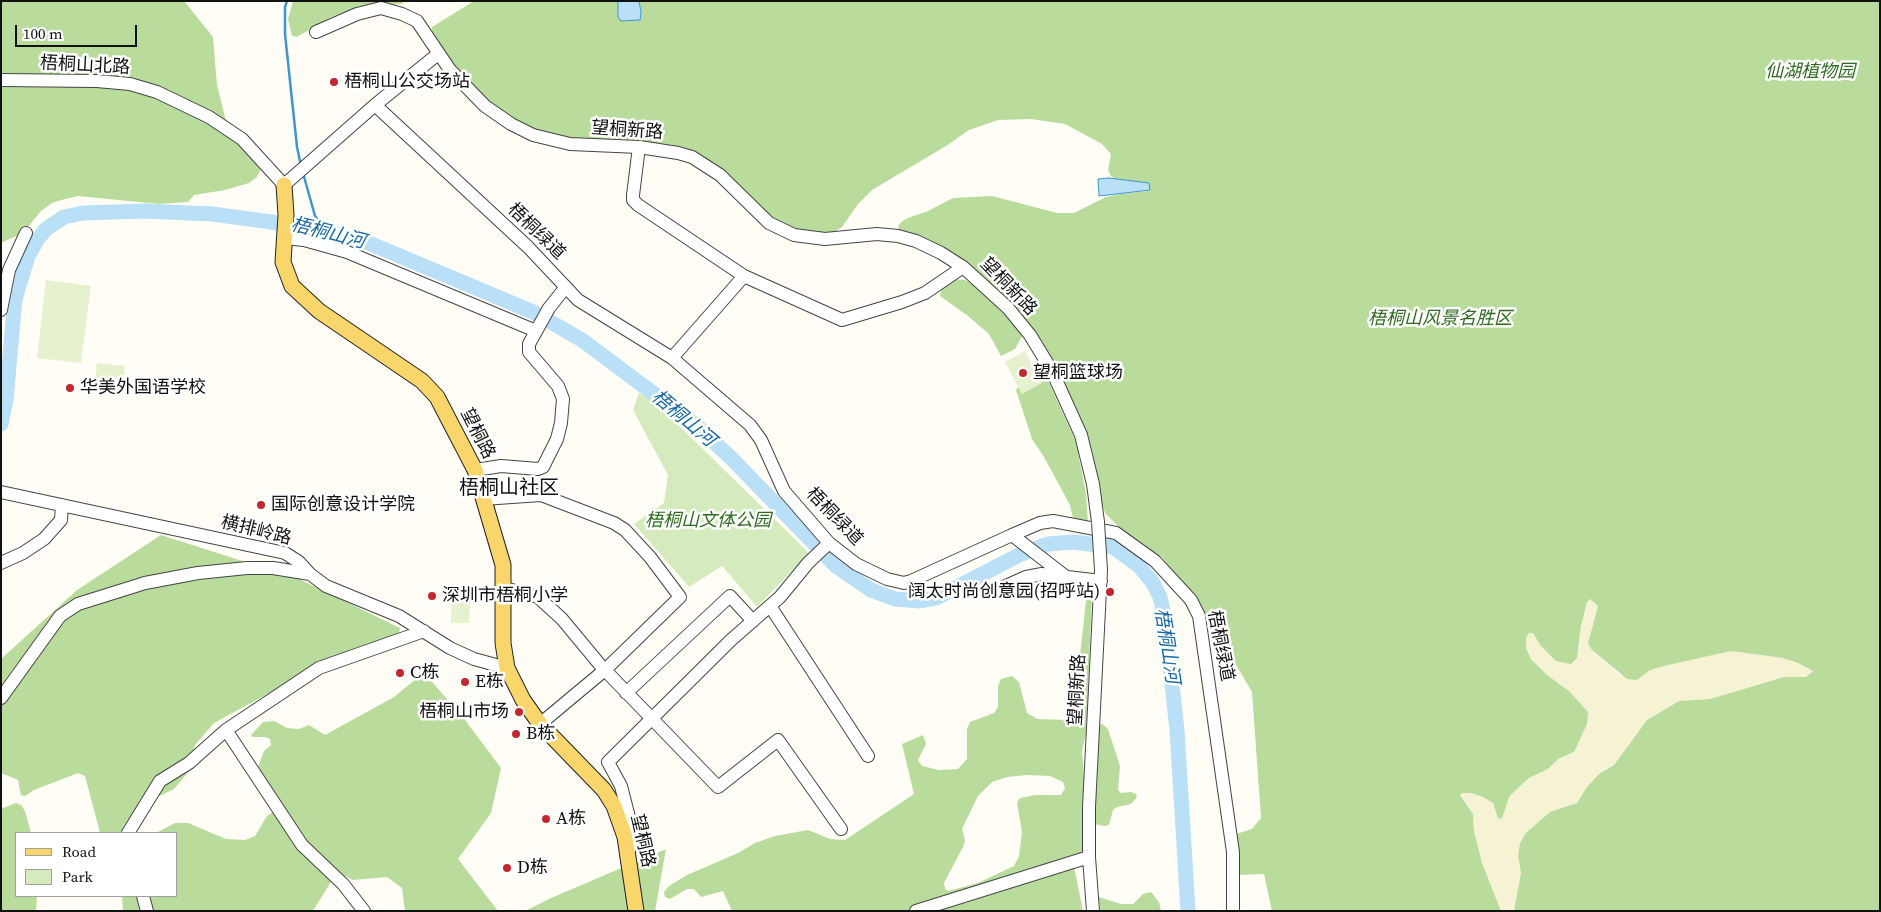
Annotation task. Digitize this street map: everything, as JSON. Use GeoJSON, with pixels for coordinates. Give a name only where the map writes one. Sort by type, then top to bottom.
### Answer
{"type":"FeatureCollection","features":[{"type":"Feature","properties":{"kind":"main road","name":"望桐路"},"geometry":{"type":"LineString","coordinates":[[288,182],[283,262],[292,286],[319,311],[422,381],[437,397],[475,470],[503,565],[503,643],[507,668],[523,700],[540,724],[604,790],[614,806],[621,821],[628,852],[636,911]]}},
{"type":"Feature","properties":{"kind":"street","name":"望桐新路"},"geometry":{"type":"LineString","coordinates":[[316,32],[357,14],[382,8],[417,20],[450,70],[485,106],[510,124],[533,135],[570,144],[639,147],[678,152],[707,166],[720,175],[769,224],[780,230],[794,235],[825,239],[877,234],[898,236],[941,253],[963,267],[1008,308],[1030,335],[1052,371],[1081,435],[1093,484],[1098,522],[1101,576],[1089,807],[1089,857],[1093,911]]}},
{"type":"Feature","properties":{"kind":"street"},"geometry":{"type":"LineString","coordinates":[[288,182],[375,105],[438,54]]}},
{"type":"Feature","properties":{"kind":"street","name":"梧桐山北路"},"geometry":{"type":"LineString","coordinates":[[1,80],[97,81],[130,84],[157,92],[209,118],[242,140],[288,182]]}},
{"type":"Feature","properties":{"kind":"street","name":"梧桐绿道"},"geometry":{"type":"LineString","coordinates":[[375,105],[528,247],[578,300],[672,358],[750,425],[762,440],[784,491],[828,544],[856,564],[886,580],[904,583],[1016,538],[1040,523],[1052,521],[1116,533],[1155,561],[1192,600],[1199,616],[1207,657],[1232,842],[1233,911]]}},
{"type":"Feature","properties":{"kind":"street"},"geometry":{"type":"LineString","coordinates":[[639,147],[633,195],[633,200],[638,205],[744,276],[842,320],[902,302],[924,293],[963,267]]}},
{"type":"Feature","properties":{"kind":"street"},"geometry":{"type":"LineString","coordinates":[[1,310],[9,270],[26,233]]}},
{"type":"Feature","properties":{"kind":"street"},"geometry":{"type":"LineString","coordinates":[[284,238],[304,240],[347,252],[537,328]]}},
{"type":"Feature","properties":{"kind":"street"},"geometry":{"type":"LineString","coordinates":[[672,358],[744,276]]}},
{"type":"Feature","properties":{"kind":"street"},"geometry":{"type":"LineString","coordinates":[[475,470],[501,466],[538,469],[543,467],[557,439],[561,423],[563,398],[558,386],[529,352],[529,344],[549,308],[565,288]]}},
{"type":"Feature","properties":{"kind":"street","name":"横排岭路"},"geometry":{"type":"LineString","coordinates":[[1,492],[285,553],[299,562],[310,574],[326,586],[382,607],[450,648],[474,659],[507,668]]}},
{"type":"Feature","properties":{"kind":"street"},"geometry":{"type":"LineString","coordinates":[[483,500],[541,494],[614,523],[625,530],[650,558],[680,597],[605,669],[540,724]]}},
{"type":"Feature","properties":{"kind":"street"},"geometry":{"type":"LineString","coordinates":[[1,563],[23,553],[44,539],[61,520],[62,505]]}},
{"type":"Feature","properties":{"kind":"street"},"geometry":{"type":"LineString","coordinates":[[1016,538],[1060,572]]}},
{"type":"Feature","properties":{"kind":"street"},"geometry":{"type":"LineString","coordinates":[[628,852],[632,845],[631,825],[621,786],[608,762],[780,597],[808,563],[828,544]]}},
{"type":"Feature","properties":{"kind":"street"},"geometry":{"type":"LineString","coordinates":[[1,698],[60,616],[78,604],[145,583],[198,572],[273,568],[310,574]]}},
{"type":"Feature","properties":{"kind":"street"},"geometry":{"type":"LineString","coordinates":[[997,590],[1026,576],[1060,572],[1101,576]]}},
{"type":"Feature","properties":{"kind":"street"},"geometry":{"type":"LineString","coordinates":[[504,588],[538,597],[562,618],[626,693],[718,788],[778,740],[841,829]]}},
{"type":"Feature","properties":{"kind":"street"},"geometry":{"type":"LineString","coordinates":[[626,693],[730,596],[753,621]]}},
{"type":"Feature","properties":{"kind":"street"},"geometry":{"type":"LineString","coordinates":[[770,606],[868,756]]}},
{"type":"Feature","properties":{"kind":"street"},"geometry":{"type":"LineString","coordinates":[[129,832],[160,781],[190,763],[226,730],[319,668],[424,632]]}},
{"type":"Feature","properties":{"kind":"street"},"geometry":{"type":"LineString","coordinates":[[226,730],[302,845],[343,884],[364,911]]}},
{"type":"Feature","properties":{"kind":"street"},"geometry":{"type":"LineString","coordinates":[[916,911],[1089,857]]}},
{"type":"Feature","properties":{"kind":"street"},"geometry":{"type":"LineString","coordinates":[[143,897],[148,911]]}},
{"type":"Feature","properties":{"kind":"shaded area"},"geometry":{"type":"Polygon","coordinates":[[[1590,599],[1598,606],[1589,637],[1591,649],[1620,675],[1637,680],[1650,670],[1704,655],[1731,651],[1783,658],[1813,671],[1806,677],[1784,677],[1710,699],[1679,701],[1647,720],[1614,765],[1599,774],[1577,803],[1565,808],[1526,833],[1520,843],[1518,856],[1521,873],[1514,911],[1501,911],[1482,863],[1474,831],[1475,823],[1469,807],[1460,795],[1471,793],[1483,797],[1493,803],[1498,818],[1502,819],[1509,797],[1519,787],[1529,778],[1548,769],[1558,759],[1574,752],[1577,743],[1569,691],[1547,675],[1531,658],[1526,648],[1526,638],[1529,633],[1533,633],[1540,645],[1579,651],[1581,626],[1587,602],[1590,599]]]}},
{"type":"Feature","properties":{"kind":"green space"},"geometry":{"type":"Polygon","coordinates":[[[1,1],[184,1],[213,37],[217,85],[227,125],[261,169],[257,177],[249,183],[225,190],[194,195],[188,202],[159,204],[78,196],[65,199],[52,203],[41,211],[23,233],[1,243],[1,1]]]}},
{"type":"Feature","properties":{"kind":"green space"},"geometry":{"type":"Polygon","coordinates":[[[293,1],[404,1],[402,4],[360,7],[331,17],[297,37],[292,36],[288,19],[293,1]]]}},
{"type":"Feature","properties":{"kind":"green space","name":"梧桐山风景名胜区"},"geometry":{"type":"Polygon","coordinates":[[[474,1],[618,1],[619,14],[641,12],[639,1],[1880,1],[1880,911],[1514,911],[1521,873],[1518,856],[1520,843],[1526,833],[1550,812],[1577,803],[1587,787],[1599,774],[1614,765],[1647,720],[1679,701],[1710,699],[1784,677],[1806,677],[1813,671],[1783,658],[1731,651],[1650,670],[1637,680],[1627,679],[1591,649],[1588,643],[1598,606],[1590,599],[1587,602],[1581,626],[1577,658],[1571,664],[1556,661],[1540,645],[1533,633],[1529,633],[1526,638],[1526,648],[1531,659],[1547,675],[1569,691],[1588,712],[1587,724],[1574,752],[1558,759],[1548,769],[1529,778],[1519,787],[1509,797],[1502,819],[1498,818],[1493,803],[1483,797],[1471,793],[1460,795],[1473,814],[1474,831],[1482,863],[1501,911],[1272,911],[1264,874],[1238,875],[1236,834],[1252,829],[1261,818],[1252,692],[1209,619],[1162,557],[1129,537],[1105,513],[1078,415],[1022,318],[961,261],[900,232],[898,227],[901,222],[908,218],[928,211],[953,198],[992,196],[1057,213],[1074,213],[1106,197],[1148,191],[1149,183],[1117,180],[1111,176],[1108,170],[1111,154],[1102,144],[1065,124],[1031,119],[998,120],[969,130],[946,146],[872,190],[858,204],[842,227],[828,236],[787,231],[704,159],[545,137],[498,112],[455,71],[432,35],[432,27],[474,1]]]}},
{"type":"Feature","properties":{"kind":"green space"},"geometry":{"type":"Polygon","coordinates":[[[954,279],[965,280],[977,287],[1017,327],[1022,336],[1015,349],[1001,356],[989,334],[940,296],[942,287],[954,279]]]}},
{"type":"Feature","properties":{"kind":"green space"},"geometry":{"type":"Polygon","coordinates":[[[46,280],[91,286],[81,363],[37,358],[46,280]]]}},
{"type":"Feature","properties":{"kind":"green space","name":"望桐篮球场"},"geometry":{"type":"Polygon","coordinates":[[[1025,351],[1042,383],[1022,394],[1005,362],[1025,351]]]}},
{"type":"Feature","properties":{"kind":"green space"},"geometry":{"type":"Polygon","coordinates":[[[97,363],[125,366],[123,382],[95,379],[97,363]]]}},
{"type":"Feature","properties":{"kind":"green space"},"geometry":{"type":"Polygon","coordinates":[[[1036,370],[1046,376],[1076,442],[1086,493],[1088,523],[1073,518],[1070,505],[1032,439],[1016,390],[1025,377],[1036,370]]]}},
{"type":"Feature","properties":{"kind":"green space","name":"梧桐山文体公园"},"geometry":{"type":"Polygon","coordinates":[[[639,393],[656,403],[809,553],[757,607],[722,566],[689,587],[634,524],[664,503],[668,475],[633,410],[639,393]]]}},
{"type":"Feature","properties":{"kind":"green space"},"geometry":{"type":"Polygon","coordinates":[[[161,535],[299,579],[400,628],[399,633],[358,647],[310,668],[299,677],[214,723],[195,745],[189,771],[174,789],[141,805],[124,825],[121,832],[100,832],[85,776],[78,773],[34,790],[25,796],[21,795],[18,780],[1,773],[1,659],[77,590],[161,535]]]}},
{"type":"Feature","properties":{"kind":"green space"},"geometry":{"type":"Polygon","coordinates":[[[452,589],[471,590],[469,623],[451,623],[452,589]]]}},
{"type":"Feature","properties":{"kind":"green space"},"geometry":{"type":"Polygon","coordinates":[[[1087,592],[1092,594],[1086,734],[1082,751],[1084,778],[1082,856],[911,911],[732,911],[723,891],[701,897],[694,889],[687,889],[670,899],[665,897],[664,892],[669,886],[687,875],[738,853],[755,843],[775,836],[808,830],[830,839],[845,840],[914,794],[902,744],[923,735],[926,744],[918,760],[922,766],[939,770],[958,769],[967,759],[967,729],[970,722],[994,713],[998,707],[998,686],[1001,679],[1012,676],[1019,682],[1027,713],[1037,719],[1066,720],[1069,677],[1079,664],[1087,592]],[[1027,775],[1007,777],[992,782],[978,796],[962,829],[965,841],[944,883],[945,889],[948,891],[978,883],[1014,866],[1019,856],[1022,832],[1017,803],[1020,798],[1035,795],[1061,795],[1065,788],[1063,782],[1050,776],[1027,775]]]}},
{"type":"Feature","properties":{"kind":"green space"},"geometry":{"type":"Polygon","coordinates":[[[427,676],[465,720],[501,768],[491,813],[458,859],[498,911],[405,911],[402,888],[387,877],[353,880],[345,876],[332,880],[313,911],[123,911],[122,897],[178,897],[178,832],[158,832],[175,823],[188,823],[226,839],[245,840],[255,836],[267,816],[283,805],[257,770],[264,751],[271,745],[270,739],[253,737],[251,735],[263,722],[274,721],[287,728],[299,729],[309,725],[325,735],[394,697],[416,679],[427,676]]]}},
{"type":"Feature","properties":{"kind":"green space"},"geometry":{"type":"Polygon","coordinates":[[[1102,724],[1108,729],[1120,766],[1118,790],[1121,793],[1131,792],[1136,794],[1137,797],[1131,804],[1117,807],[1113,810],[1109,825],[1104,826],[1095,824],[1095,725],[1102,724]]]}},
{"type":"Feature","properties":{"kind":"green space"},"geometry":{"type":"Polygon","coordinates":[[[16,803],[21,805],[25,811],[31,832],[15,832],[15,897],[37,897],[36,911],[1,911],[1,809],[16,803]]]}},
{"type":"Feature","properties":{"kind":"green space"},"geometry":{"type":"Polygon","coordinates":[[[666,849],[655,911],[525,911],[551,898],[666,849]]]}},
{"type":"Feature","properties":{"kind":"green space"},"geometry":{"type":"Polygon","coordinates":[[[1074,867],[1083,911],[931,911],[1074,867]]]}},
{"type":"Feature","properties":{"kind":"green space"},"geometry":{"type":"Polygon","coordinates":[[[1151,892],[1159,902],[1161,911],[1100,911],[1099,897],[1121,904],[1133,904],[1143,894],[1151,892]]]}},
{"type":"Feature","properties":{"kind":"water"},"geometry":{"type":"Polygon","coordinates":[[[618,1],[639,1],[640,20],[621,21],[618,17],[618,1]]]}},
{"type":"Feature","properties":{"kind":"water"},"geometry":{"type":"Polygon","coordinates":[[[1109,178],[1149,183],[1150,190],[1099,196],[1098,179],[1109,178]]]}},
{"type":"Feature","properties":{"kind":"waterway"},"geometry":{"type":"LineString","coordinates":[[287,1],[285,7],[285,34],[297,147],[301,166]]}},
{"type":"Feature","properties":{"kind":"waterway"},"geometry":{"type":"LineString","coordinates":[[303,173],[315,216],[323,226],[337,234]]}},
{"type":"Feature","properties":{"kind":"waterway","name":"梧桐山河"},"geometry":{"type":"LineString","coordinates":[[1,424],[6,400],[15,299],[28,256],[46,229],[64,217],[83,213],[145,211],[212,214],[308,227],[364,241],[533,312],[582,340],[697,426],[731,458],[836,566],[871,590],[895,599],[920,601],[936,598],[1019,555],[1048,544],[1074,542],[1113,547],[1139,566],[1153,583],[1160,597],[1165,620],[1177,730],[1188,911]]}},
{"type":"Feature","properties":{"kind":"place","name":"梧桐山公交场站"},"geometry":{"type":"Point","coordinates":[334,82]}},
{"type":"Feature","properties":{"kind":"place","name":"望桐篮球场"},"geometry":{"type":"Point","coordinates":[1023,373]}},
{"type":"Feature","properties":{"kind":"place","name":"华美外国语学校"},"geometry":{"type":"Point","coordinates":[70,388]}},
{"type":"Feature","properties":{"kind":"place","name":"国际创意设计学院"},"geometry":{"type":"Point","coordinates":[261,505]}},
{"type":"Feature","properties":{"kind":"place","name":"阔太时尚创意园(招呼站)"},"geometry":{"type":"Point","coordinates":[1110,592]}},
{"type":"Feature","properties":{"kind":"place","name":"深圳市梧桐小学"},"geometry":{"type":"Point","coordinates":[432,596]}},
{"type":"Feature","properties":{"kind":"place","name":"C栋"},"geometry":{"type":"Point","coordinates":[400,673]}},
{"type":"Feature","properties":{"kind":"place","name":"E栋"},"geometry":{"type":"Point","coordinates":[465,682]}},
{"type":"Feature","properties":{"kind":"place","name":"梧桐山市场"},"geometry":{"type":"Point","coordinates":[519,712]}},
{"type":"Feature","properties":{"kind":"place","name":"B栋"},"geometry":{"type":"Point","coordinates":[516,734]}},
{"type":"Feature","properties":{"kind":"place","name":"A栋"},"geometry":{"type":"Point","coordinates":[546,819]}},
{"type":"Feature","properties":{"kind":"place","name":"D栋"},"geometry":{"type":"Point","coordinates":[507,868]}},
{"type":"Feature","properties":{"kind":"district","name":"梧桐山社区"},"geometry":{"type":"Point","coordinates":[509,489]}},
{"type":"Feature","properties":{"kind":"park label","name":"仙湖植物园"},"geometry":{"type":"Point","coordinates":[1810,72]}}]}
